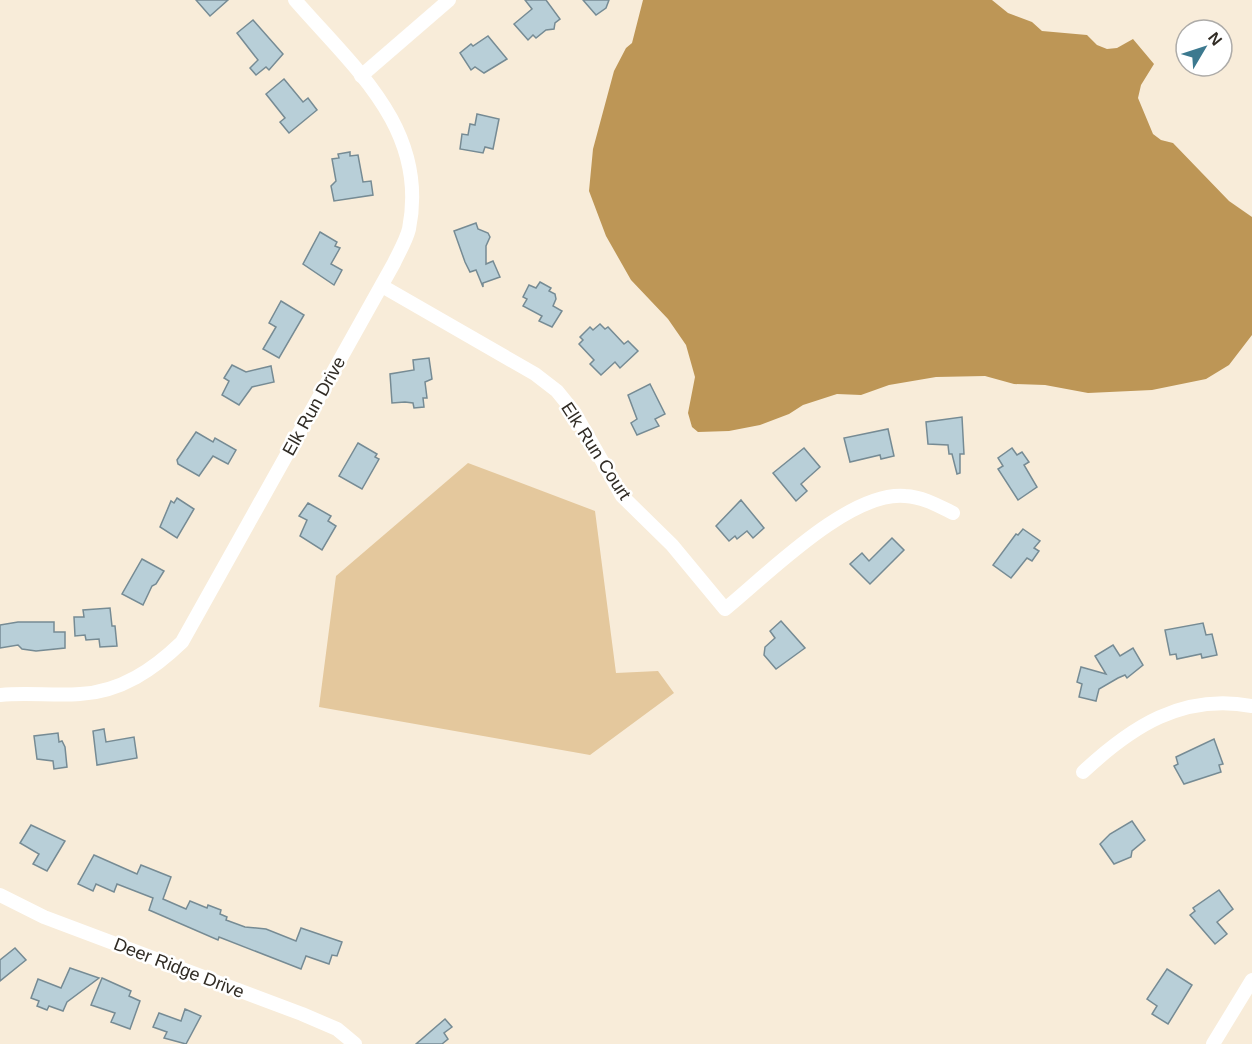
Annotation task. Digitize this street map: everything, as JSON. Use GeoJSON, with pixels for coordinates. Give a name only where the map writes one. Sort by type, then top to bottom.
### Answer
{"type":"FeatureCollection","features":[{"type":"Feature","properties":{"kind":"street","name":"Elk Run Drive"},"geometry":{"type":"LineString","coordinates":[[0,695],[82,694],[110,689],[154,667],[182,642],[382,286],[408,231],[410,175],[408,156],[400,132],[361,76],[295,0]]}},
{"type":"Feature","properties":{"kind":"street"},"geometry":{"type":"LineString","coordinates":[[361,76],[449,0]]}},
{"type":"Feature","properties":{"kind":"street","name":"Elk Run Court"},"geometry":{"type":"LineString","coordinates":[[382,286],[516,362],[557,391],[574,412],[622,496],[672,545],[725,609],[828,525],[851,510],[877,499],[904,496],[925,500],[953,513]]}},
{"type":"Feature","properties":{"kind":"street"},"geometry":{"type":"LineString","coordinates":[[1083,772],[1122,737],[1157,716],[1202,705],[1234,703],[1252,706]]}},
{"type":"Feature","properties":{"kind":"street","name":"Deer Ridge Drive"},"geometry":{"type":"LineString","coordinates":[[0,895],[44,917],[302,1014],[337,1029],[355,1044]]}},
{"type":"Feature","properties":{"kind":"street"},"geometry":{"type":"LineString","coordinates":[[1214,1044],[1252,980]]}},
{"type":"Feature","properties":{"kind":"shaded area"},"geometry":{"type":"Polygon","coordinates":[[[643,0],[992,0],[1008,13],[1032,22],[1042,31],[1087,35],[1097,45],[1107,49],[1117,48],[1133,39],[1154,64],[1141,85],[1138,98],[1153,134],[1161,140],[1173,143],[1229,201],[1252,217],[1252,335],[1229,365],[1206,379],[1152,390],[1088,393],[1045,385],[1014,384],[985,376],[936,377],[889,385],[861,395],[837,394],[803,405],[789,414],[760,425],[729,431],[698,432],[692,427],[688,413],[695,377],[686,345],[668,319],[631,280],[606,236],[589,191],[593,149],[614,71],[626,48],[632,43],[643,0]]]}},
{"type":"Feature","properties":{"kind":"shaded area"},"geometry":{"type":"Polygon","coordinates":[[[468,463],[595,511],[616,673],[658,671],[674,693],[590,755],[319,707],[336,576],[468,463]]]}},
{"type":"Feature","properties":{"kind":"building"},"geometry":{"type":"Polygon","coordinates":[[[196,0],[228,0],[210,16],[196,0]]]}},
{"type":"Feature","properties":{"kind":"building"},"geometry":{"type":"Polygon","coordinates":[[[525,0],[546,0],[560,19],[555,23],[554,29],[546,30],[536,38],[533,35],[528,40],[514,24],[532,9],[525,0]]]}},
{"type":"Feature","properties":{"kind":"building"},"geometry":{"type":"Polygon","coordinates":[[[583,0],[609,0],[606,8],[596,15],[583,0]]]}},
{"type":"Feature","properties":{"kind":"building"},"geometry":{"type":"Polygon","coordinates":[[[253,20],[283,54],[269,70],[266,67],[256,75],[250,68],[258,60],[237,33],[253,20]]]}},
{"type":"Feature","properties":{"kind":"building"},"geometry":{"type":"Polygon","coordinates":[[[488,36],[507,59],[484,73],[475,67],[471,70],[460,53],[471,44],[473,46],[488,36]]]}},
{"type":"Feature","properties":{"kind":"building"},"geometry":{"type":"Polygon","coordinates":[[[284,79],[303,102],[308,98],[317,110],[289,133],[280,122],[285,118],[266,94],[284,79]]]}},
{"type":"Feature","properties":{"kind":"building"},"geometry":{"type":"Polygon","coordinates":[[[477,114],[499,119],[493,149],[485,147],[483,153],[460,149],[462,134],[468,135],[470,124],[475,125],[477,114]]]}},
{"type":"Feature","properties":{"kind":"building"},"geometry":{"type":"Polygon","coordinates":[[[350,152],[350,156],[358,155],[363,182],[371,181],[373,195],[334,201],[331,186],[336,181],[332,159],[339,158],[338,154],[350,152]]]}},
{"type":"Feature","properties":{"kind":"building"},"geometry":{"type":"Polygon","coordinates":[[[476,223],[478,229],[488,233],[490,237],[486,246],[486,264],[493,261],[500,277],[483,283],[483,287],[476,270],[470,272],[454,231],[476,223]]]}},
{"type":"Feature","properties":{"kind":"building"},"geometry":{"type":"Polygon","coordinates":[[[320,232],[337,242],[335,246],[340,248],[331,264],[342,270],[334,285],[303,264],[320,232]]]}},
{"type":"Feature","properties":{"kind":"building"},"geometry":{"type":"Polygon","coordinates":[[[540,282],[551,288],[549,291],[555,294],[556,299],[553,306],[562,311],[552,327],[539,321],[542,316],[523,306],[527,299],[523,297],[529,285],[536,288],[540,282]]]}},
{"type":"Feature","properties":{"kind":"building"},"geometry":{"type":"Polygon","coordinates":[[[281,301],[304,315],[279,358],[263,349],[276,327],[269,323],[281,301]]]}},
{"type":"Feature","properties":{"kind":"building"},"geometry":{"type":"Polygon","coordinates":[[[600,324],[605,329],[608,327],[624,344],[628,341],[638,351],[620,368],[615,362],[601,375],[590,364],[594,360],[579,344],[583,340],[580,337],[590,327],[593,330],[600,324]]]}},
{"type":"Feature","properties":{"kind":"building"},"geometry":{"type":"Polygon","coordinates":[[[429,358],[432,379],[425,382],[427,398],[423,398],[424,407],[414,408],[413,403],[405,402],[392,403],[390,374],[414,370],[413,360],[429,358]]]}},
{"type":"Feature","properties":{"kind":"building"},"geometry":{"type":"Polygon","coordinates":[[[232,365],[246,372],[271,366],[274,382],[252,387],[239,405],[222,395],[229,381],[224,378],[232,365]]]}},
{"type":"Feature","properties":{"kind":"building"},"geometry":{"type":"Polygon","coordinates":[[[650,384],[665,414],[655,419],[659,426],[637,435],[631,423],[637,419],[628,395],[650,384]]]}},
{"type":"Feature","properties":{"kind":"building"},"geometry":{"type":"Polygon","coordinates":[[[962,417],[964,454],[960,454],[960,473],[957,474],[948,445],[928,444],[926,422],[962,417]]]}},
{"type":"Feature","properties":{"kind":"building"},"geometry":{"type":"Polygon","coordinates":[[[888,429],[894,456],[881,459],[880,455],[850,462],[844,438],[888,429]]]}},
{"type":"Feature","properties":{"kind":"building"},"geometry":{"type":"Polygon","coordinates":[[[196,432],[213,442],[215,438],[236,450],[228,464],[213,456],[199,476],[178,464],[177,460],[196,432]]]}},
{"type":"Feature","properties":{"kind":"building"},"geometry":{"type":"Polygon","coordinates":[[[358,443],[377,454],[375,457],[379,459],[362,489],[339,476],[358,443]]]}},
{"type":"Feature","properties":{"kind":"building"},"geometry":{"type":"Polygon","coordinates":[[[804,448],[820,467],[801,484],[807,491],[796,501],[773,473],[804,448]]]}},
{"type":"Feature","properties":{"kind":"building"},"geometry":{"type":"Polygon","coordinates":[[[1012,448],[1017,455],[1022,452],[1029,462],[1024,465],[1037,487],[1018,500],[998,469],[1003,466],[998,458],[1012,448]]]}},
{"type":"Feature","properties":{"kind":"building"},"geometry":{"type":"Polygon","coordinates":[[[177,498],[194,509],[177,538],[160,527],[171,501],[174,503],[177,498]]]}},
{"type":"Feature","properties":{"kind":"building"},"geometry":{"type":"Polygon","coordinates":[[[741,500],[764,528],[753,538],[747,531],[737,539],[735,536],[729,541],[716,526],[741,500]]]}},
{"type":"Feature","properties":{"kind":"building"},"geometry":{"type":"Polygon","coordinates":[[[308,503],[331,516],[328,521],[336,526],[322,550],[300,536],[307,520],[299,516],[308,503]]]}},
{"type":"Feature","properties":{"kind":"building"},"geometry":{"type":"Polygon","coordinates":[[[1023,529],[1040,541],[1034,548],[1039,551],[1032,561],[1027,558],[1011,578],[993,565],[1016,534],[1018,535],[1023,529]]]}},
{"type":"Feature","properties":{"kind":"building"},"geometry":{"type":"Polygon","coordinates":[[[892,538],[904,550],[870,584],[850,564],[862,553],[869,561],[892,538]]]}},
{"type":"Feature","properties":{"kind":"building"},"geometry":{"type":"Polygon","coordinates":[[[142,559],[164,571],[156,584],[152,586],[143,605],[122,594],[142,559]]]}},
{"type":"Feature","properties":{"kind":"building"},"geometry":{"type":"Polygon","coordinates":[[[110,608],[117,646],[100,647],[99,639],[86,640],[85,635],[75,636],[74,617],[84,617],[83,610],[110,608]]]}},
{"type":"Feature","properties":{"kind":"building"},"geometry":{"type":"Polygon","coordinates":[[[781,621],[805,648],[776,669],[764,655],[765,647],[775,638],[770,631],[781,621]]]}},
{"type":"Feature","properties":{"kind":"building"},"geometry":{"type":"Polygon","coordinates":[[[18,622],[54,622],[54,632],[65,632],[65,648],[36,651],[22,649],[18,645],[0,648],[0,625],[18,622]]]}},
{"type":"Feature","properties":{"kind":"building"},"geometry":{"type":"Polygon","coordinates":[[[1203,623],[1206,635],[1212,634],[1217,655],[1202,658],[1201,654],[1177,659],[1176,654],[1170,655],[1165,630],[1203,623]]]}},
{"type":"Feature","properties":{"kind":"building"},"geometry":{"type":"Polygon","coordinates":[[[1113,645],[1120,656],[1133,648],[1143,665],[1127,678],[1125,675],[1099,689],[1096,701],[1079,697],[1082,684],[1077,682],[1081,667],[1106,674],[1095,656],[1113,645]]]}},
{"type":"Feature","properties":{"kind":"building"},"geometry":{"type":"Polygon","coordinates":[[[104,729],[106,742],[134,737],[137,758],[97,765],[93,731],[104,729]]]}},
{"type":"Feature","properties":{"kind":"building"},"geometry":{"type":"Polygon","coordinates":[[[58,733],[59,742],[62,741],[65,747],[67,767],[54,769],[53,761],[37,759],[34,736],[58,733]]]}},
{"type":"Feature","properties":{"kind":"building"},"geometry":{"type":"Polygon","coordinates":[[[1214,739],[1223,764],[1219,765],[1221,772],[1184,784],[1174,766],[1178,764],[1176,757],[1214,739]]]}},
{"type":"Feature","properties":{"kind":"building"},"geometry":{"type":"Polygon","coordinates":[[[1132,821],[1145,840],[1132,851],[1131,857],[1114,864],[1100,844],[1110,834],[1132,821]]]}},
{"type":"Feature","properties":{"kind":"building"},"geometry":{"type":"Polygon","coordinates":[[[31,825],[65,841],[47,871],[33,864],[39,854],[20,843],[31,825]]]}},
{"type":"Feature","properties":{"kind":"building"},"geometry":{"type":"Polygon","coordinates":[[[94,855],[137,874],[141,865],[171,877],[163,899],[186,909],[190,901],[207,908],[208,905],[221,910],[220,914],[227,917],[226,920],[245,927],[266,929],[296,941],[301,928],[342,942],[337,956],[332,955],[329,964],[306,956],[301,969],[219,937],[218,940],[149,910],[153,898],[117,884],[114,892],[96,884],[93,891],[78,884],[94,855]]]}},
{"type":"Feature","properties":{"kind":"building"},"geometry":{"type":"Polygon","coordinates":[[[1219,890],[1233,909],[1217,922],[1227,934],[1215,944],[1190,915],[1195,911],[1193,908],[1219,890]]]}},
{"type":"Feature","properties":{"kind":"building"},"geometry":{"type":"Polygon","coordinates":[[[15,948],[26,960],[0,981],[0,960],[15,948]]]}},
{"type":"Feature","properties":{"kind":"building"},"geometry":{"type":"Polygon","coordinates":[[[70,968],[99,978],[67,1002],[63,1011],[49,1006],[47,1010],[37,1006],[39,1001],[31,998],[38,979],[61,988],[70,968]]]}},
{"type":"Feature","properties":{"kind":"building"},"geometry":{"type":"Polygon","coordinates":[[[1167,969],[1192,985],[1168,1024],[1152,1014],[1157,1006],[1147,999],[1167,969]]]}},
{"type":"Feature","properties":{"kind":"building"},"geometry":{"type":"Polygon","coordinates":[[[102,978],[131,991],[129,996],[140,1001],[130,1029],[111,1022],[115,1013],[91,1005],[102,978]]]}},
{"type":"Feature","properties":{"kind":"building"},"geometry":{"type":"Polygon","coordinates":[[[185,1009],[201,1016],[186,1044],[164,1038],[167,1032],[153,1027],[159,1013],[181,1021],[185,1009]]]}},
{"type":"Feature","properties":{"kind":"building"},"geometry":{"type":"Polygon","coordinates":[[[445,1019],[452,1027],[444,1033],[448,1039],[442,1044],[416,1044],[445,1019]]]}}]}
